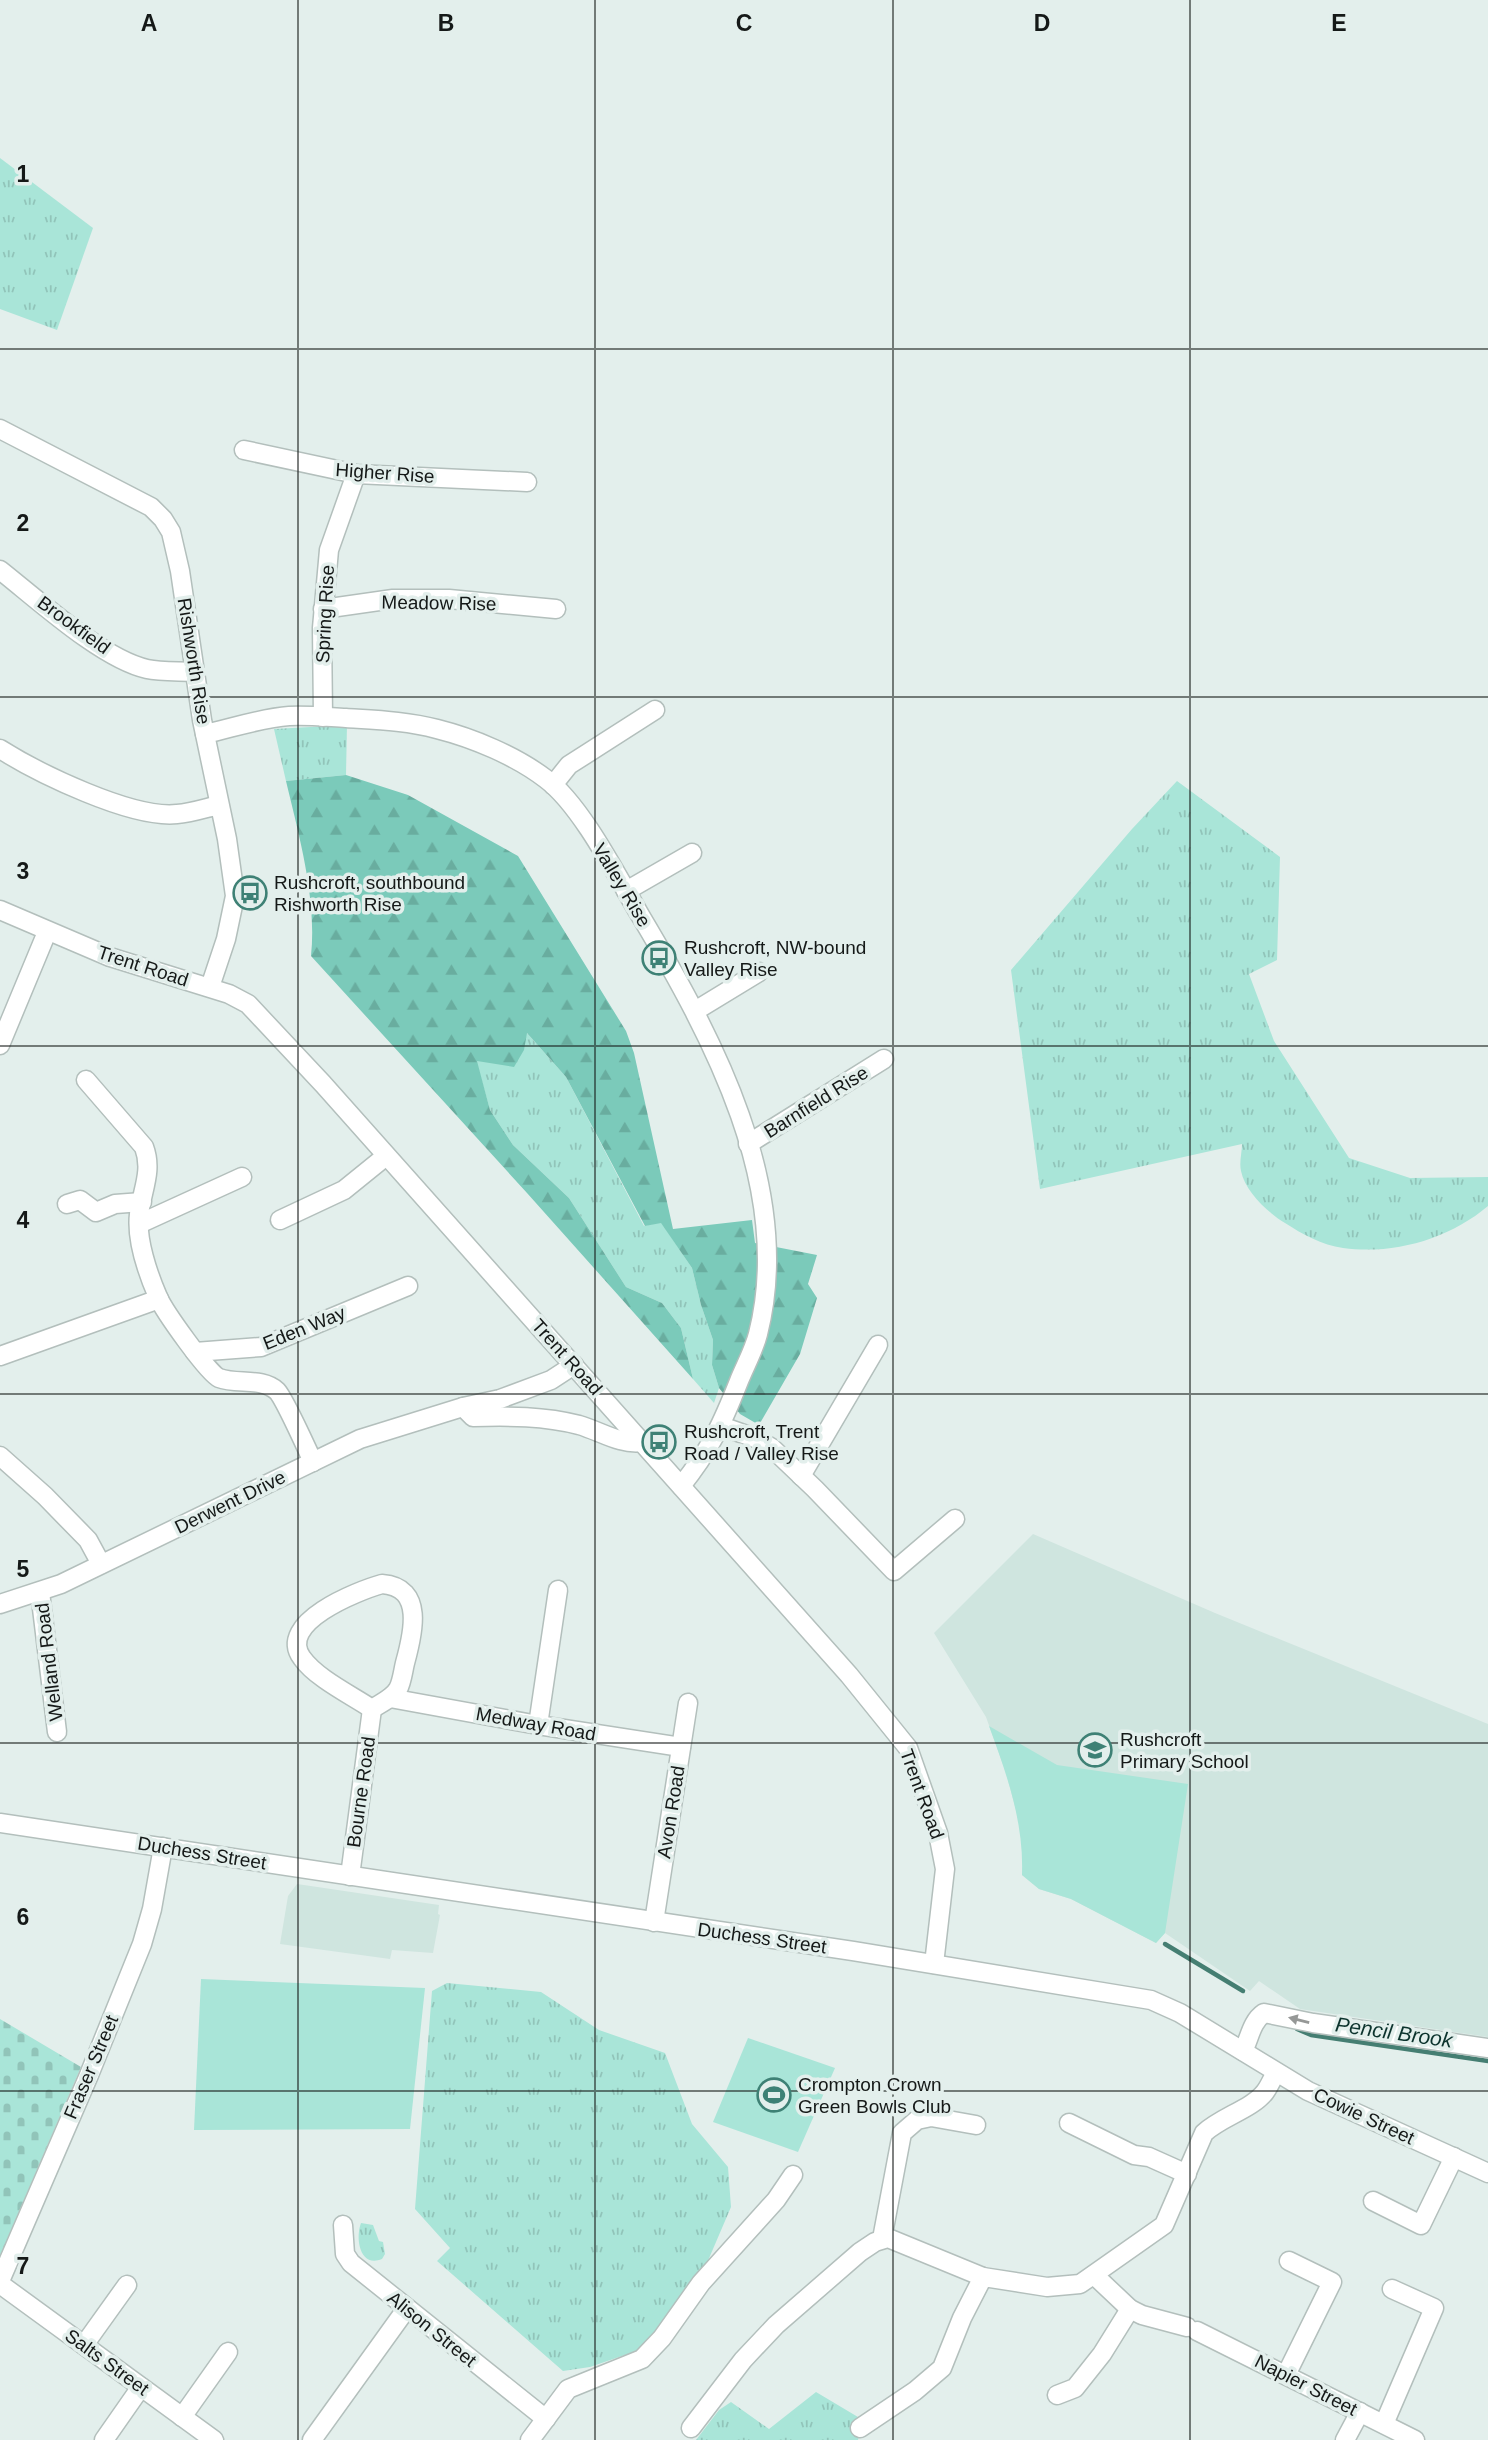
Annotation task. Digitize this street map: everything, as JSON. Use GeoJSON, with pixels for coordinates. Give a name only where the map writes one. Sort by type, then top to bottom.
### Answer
{"type":"FeatureCollection","features":[{"type":"Feature","properties":{"kind":"street","name":"Rishworth Rise"},"geometry":{"type":"LineString","coordinates":[[0,429],[151,507],[172,532],[235,896],[226,939],[210,987]]}},
{"type":"Feature","properties":{"kind":"street","name":"Higher Rise"},"geometry":{"type":"LineString","coordinates":[[244,450],[356,474],[527,482]]}},
{"type":"Feature","properties":{"kind":"street","name":"Spring Rise"},"geometry":{"type":"LineString","coordinates":[[323,717],[323,609],[329,550],[356,474]]}},
{"type":"Feature","properties":{"kind":"street","name":"Brookfield"},"geometry":{"type":"LineString","coordinates":[[0,570],[88,639],[123,659],[147,669],[195,673]]}},
{"type":"Feature","properties":{"kind":"street","name":"Meadow Rise"},"geometry":{"type":"LineString","coordinates":[[323,609],[404,599],[556,609]]}},
{"type":"Feature","properties":{"kind":"street"},"geometry":{"type":"LineString","coordinates":[[553,785],[569,765],[655,710]]}},
{"type":"Feature","properties":{"kind":"street","name":"Valley Rise"},"geometry":{"type":"LineString","coordinates":[[205,734],[288,716],[394,721],[437,729],[496,752],[553,785],[565,797],[626,891],[681,984],[720,1063],[748,1144],[766,1229],[766,1281],[758,1335],[721,1426],[705,1456],[681,1486]]}},
{"type":"Feature","properties":{"kind":"street"},"geometry":{"type":"LineString","coordinates":[[0,749],[25,765],[61,782],[128,807],[176,815],[219,805]]}},
{"type":"Feature","properties":{"kind":"street"},"geometry":{"type":"LineString","coordinates":[[626,891],[692,853]]}},
{"type":"Feature","properties":{"kind":"street","name":"Trent Road"},"geometry":{"type":"LineString","coordinates":[[0,910],[110,957],[210,987],[248,1004],[849,1675],[908,1748],[934,1820],[945,1869],[934,1964]]}},
{"type":"Feature","properties":{"kind":"street"},"geometry":{"type":"LineString","coordinates":[[0,1045],[47,932]]}},
{"type":"Feature","properties":{"kind":"street"},"geometry":{"type":"LineString","coordinates":[[695,1011],[759,972]]}},
{"type":"Feature","properties":{"kind":"street","name":"Barnfield Rise"},"geometry":{"type":"LineString","coordinates":[[748,1144],[884,1059]]}},
{"type":"Feature","properties":{"kind":"street"},"geometry":{"type":"LineString","coordinates":[[86,1080],[144,1147],[149,1160],[138,1236],[159,1299],[195,1352],[218,1378],[265,1384],[277,1391],[313,1462]]}},
{"type":"Feature","properties":{"kind":"street"},"geometry":{"type":"LineString","coordinates":[[280,1220],[344,1190],[386,1156]]}},
{"type":"Feature","properties":{"kind":"street"},"geometry":{"type":"LineString","coordinates":[[139,1224],[242,1177]]}},
{"type":"Feature","properties":{"kind":"street"},"geometry":{"type":"LineString","coordinates":[[67,1204],[80,1200],[96,1212],[115,1205],[142,1202]]}},
{"type":"Feature","properties":{"kind":"street","name":"Eden Way"},"geometry":{"type":"LineString","coordinates":[[195,1352],[261,1347],[408,1286]]}},
{"type":"Feature","properties":{"kind":"street"},"geometry":{"type":"LineString","coordinates":[[0,1356],[159,1299]]}},
{"type":"Feature","properties":{"kind":"street"},"geometry":{"type":"LineString","coordinates":[[801,1476],[878,1345]]}},
{"type":"Feature","properties":{"kind":"street","name":"Derwent Drive"},"geometry":{"type":"LineString","coordinates":[[0,1604],[40,1592],[102,1564],[360,1439],[463,1407],[500,1399],[551,1380],[574,1365]]}},
{"type":"Feature","properties":{"kind":"street"},"geometry":{"type":"LineString","coordinates":[[463,1407],[473,1417],[516,1416],[550,1419],[631,1444],[642,1442]]}},
{"type":"Feature","properties":{"kind":"street"},"geometry":{"type":"LineString","coordinates":[[721,1426],[755,1438],[772,1448],[894,1571],[955,1519]]}},
{"type":"Feature","properties":{"kind":"street"},"geometry":{"type":"LineString","coordinates":[[0,1456],[45,1496],[88,1540],[102,1564]]}},
{"type":"Feature","properties":{"kind":"street"},"geometry":{"type":"LineString","coordinates":[[382,1584],[392,1585],[411,1601],[413,1612],[409,1649],[398,1689],[373,1709],[316,1672],[302,1659],[295,1642],[306,1623],[324,1610],[366,1588],[382,1584]]}},
{"type":"Feature","properties":{"kind":"street"},"geometry":{"type":"LineString","coordinates":[[538,1725],[558,1590]]}},
{"type":"Feature","properties":{"kind":"street","name":"Welland Road"},"geometry":{"type":"LineString","coordinates":[[40,1592],[57,1732]]}},
{"type":"Feature","properties":{"kind":"street","name":"Medway Road"},"geometry":{"type":"LineString","coordinates":[[390,1698],[681,1747]]}},
{"type":"Feature","properties":{"kind":"street","name":"Avon Road"},"geometry":{"type":"LineString","coordinates":[[654,1922],[688,1703]]}},
{"type":"Feature","properties":{"kind":"street","name":"Bourne Road"},"geometry":{"type":"LineString","coordinates":[[350,1876],[373,1709]]}},
{"type":"Feature","properties":{"kind":"street","name":"Duchess Street"},"geometry":{"type":"LineString","coordinates":[[0,1823],[934,1964],[1151,2000],[1180,2013],[1243,2051]]}},
{"type":"Feature","properties":{"kind":"street","name":"Fraser Street"},"geometry":{"type":"LineString","coordinates":[[0,2283],[142,1944],[152,1909],[163,1847]]}},
{"type":"Feature","properties":{"kind":"street"},"geometry":{"type":"LineString","coordinates":[[1243,2051],[1253,2024],[1264,2013],[1313,2023],[1488,2048]]}},
{"type":"Feature","properties":{"kind":"street","name":"Cowie Street"},"geometry":{"type":"LineString","coordinates":[[1243,2051],[1308,2091],[1488,2174]]}},
{"type":"Feature","properties":{"kind":"street"},"geometry":{"type":"LineString","coordinates":[[691,2427],[743,2360],[776,2325],[860,2252],[881,2239],[888,2238],[983,2277],[1047,2287],[1080,2284],[1164,2225],[1204,2133],[1216,2122],[1264,2094],[1276,2073]]}},
{"type":"Feature","properties":{"kind":"street"},"geometry":{"type":"LineString","coordinates":[[881,2239],[902,2133],[917,2120],[931,2118],[976,2125]]}},
{"type":"Feature","properties":{"kind":"street"},"geometry":{"type":"LineString","coordinates":[[1069,2123],[1133,2155],[1149,2157],[1187,2174]]}},
{"type":"Feature","properties":{"kind":"street"},"geometry":{"type":"LineString","coordinates":[[1373,2201],[1421,2225],[1454,2157]]}},
{"type":"Feature","properties":{"kind":"street"},"geometry":{"type":"LineString","coordinates":[[531,2439],[568,2389],[642,2359],[662,2338],[701,2283],[776,2200],[793,2175]]}},
{"type":"Feature","properties":{"kind":"street","name":"Alison Street"},"geometry":{"type":"LineString","coordinates":[[343,2225],[345,2253],[351,2263],[546,2419]]}},
{"type":"Feature","properties":{"kind":"street"},"geometry":{"type":"LineString","coordinates":[[1286,2375],[1332,2282],[1289,2261]]}},
{"type":"Feature","properties":{"kind":"street"},"geometry":{"type":"LineString","coordinates":[[1057,2395],[1075,2388],[1102,2354],[1130,2309],[1094,2275]]}},
{"type":"Feature","properties":{"kind":"street"},"geometry":{"type":"LineString","coordinates":[[860,2428],[915,2391],[942,2368],[962,2318],[983,2277]]}},
{"type":"Feature","properties":{"kind":"street","name":"Salts Street"},"geometry":{"type":"LineString","coordinates":[[0,2283],[182,2417],[202,2437]]}},
{"type":"Feature","properties":{"kind":"street"},"geometry":{"type":"LineString","coordinates":[[84,2345],[127,2285]]}},
{"type":"Feature","properties":{"kind":"street"},"geometry":{"type":"LineString","coordinates":[[1384,2424],[1434,2308],[1392,2289]]}},
{"type":"Feature","properties":{"kind":"street"},"geometry":{"type":"LineString","coordinates":[[312,2440],[407,2308]]}},
{"type":"Feature","properties":{"kind":"street","name":"Napier Street"},"geometry":{"type":"LineString","coordinates":[[1130,2309],[1192,2329],[1415,2440]]}},
{"type":"Feature","properties":{"kind":"street"},"geometry":{"type":"LineString","coordinates":[[182,2417],[228,2352]]}},
{"type":"Feature","properties":{"kind":"street"},"geometry":{"type":"LineString","coordinates":[[104,2440],[141,2387]]}},
{"type":"Feature","properties":{"kind":"street"},"geometry":{"type":"LineString","coordinates":[[1345,2440],[1360,2412]]}},
{"type":"Feature","properties":{"kind":"shaded area"},"geometry":{"type":"Polygon","coordinates":[[[1033,1534],[1215,1613],[1488,1724],[1488,2037],[1300,2009],[1259,1981],[1250,1991],[1165,1933],[1156,1943],[1071,1899],[1039,1889],[1022,1875],[1020,1825],[1006,1773],[986,1717],[934,1633],[1033,1534]]]}},
{"type":"Feature","properties":{"kind":"shaded area"},"geometry":{"type":"Polygon","coordinates":[[[297,1884],[439,1905],[440,1915],[433,1953],[392,1950],[390,1959],[280,1944],[288,1896],[297,1884]]]}},
{"type":"Feature","properties":{"kind":"green space"},"geometry":{"type":"Polygon","coordinates":[[[0,158],[93,228],[57,330],[0,309],[0,158]]]}},
{"type":"Feature","properties":{"kind":"green space"},"geometry":{"type":"Polygon","coordinates":[[[347,725],[346,775],[286,781],[274,729],[347,725]]]}},
{"type":"Feature","properties":{"kind":"green space"},"geometry":{"type":"Polygon","coordinates":[[[346,775],[408,795],[518,856],[626,1031],[634,1053],[673,1229],[752,1220],[755,1243],[817,1255],[808,1284],[817,1298],[800,1354],[759,1425],[740,1414],[719,1388],[712,1365],[713,1340],[692,1268],[661,1223],[645,1226],[566,1077],[527,1033],[524,1050],[514,1067],[477,1061],[490,1110],[513,1145],[569,1198],[626,1287],[662,1303],[681,1328],[693,1379],[311,956],[309,890],[286,781],[346,775]]]}},
{"type":"Feature","properties":{"kind":"green space"},"geometry":{"type":"Polygon","coordinates":[[[1177,781],[1280,857],[1277,960],[1249,974],[1274,1041],[1349,1158],[1410,1178],[1488,1177],[1488,1206],[1473,1218],[1438,1236],[1401,1246],[1362,1250],[1327,1244],[1285,1223],[1258,1200],[1243,1179],[1240,1161],[1242,1144],[1040,1189],[1011,970],[1132,829],[1177,781]]]}},
{"type":"Feature","properties":{"kind":"green space"},"geometry":{"type":"Polygon","coordinates":[[[526,1032],[566,1077],[644,1226],[661,1222],[692,1268],[713,1340],[712,1365],[719,1388],[714,1403],[693,1379],[681,1328],[662,1303],[626,1287],[569,1198],[513,1145],[490,1110],[476,1060],[489,1062],[526,1032]]]}},
{"type":"Feature","properties":{"kind":"green space"},"geometry":{"type":"Polygon","coordinates":[[[989,1726],[1057,1765],[1188,1784],[1165,1933],[1156,1943],[1071,1899],[1039,1889],[1022,1875],[1017,1817],[989,1726]]]}},
{"type":"Feature","properties":{"kind":"green space"},"geometry":{"type":"Polygon","coordinates":[[[201,1979],[425,1988],[410,2129],[194,2130],[201,1979]]]}},
{"type":"Feature","properties":{"kind":"green space"},"geometry":{"type":"Polygon","coordinates":[[[447,1983],[541,1992],[599,2030],[665,2053],[692,2124],[728,2167],[731,2207],[704,2270],[645,2348],[590,2367],[563,2371],[437,2261],[450,2248],[415,2209],[432,1991],[447,1983]]]}},
{"type":"Feature","properties":{"kind":"green space"},"geometry":{"type":"Polygon","coordinates":[[[0,2019],[81,2067],[0,2256],[0,2019]]]}},
{"type":"Feature","properties":{"kind":"green space","name":"Crompton Crown Green Bowls Club"},"geometry":{"type":"Polygon","coordinates":[[[748,2038],[835,2068],[798,2152],[713,2122],[748,2038]]]}},
{"type":"Feature","properties":{"kind":"green space"},"geometry":{"type":"Polygon","coordinates":[[[361,2223],[373,2225],[379,2241],[383,2242],[385,2254],[382,2259],[375,2261],[364,2256],[359,2244],[361,2223]]]}},
{"type":"Feature","properties":{"kind":"green space"},"geometry":{"type":"Polygon","coordinates":[[[816,2392],[863,2420],[858,2440],[696,2440],[719,2410],[731,2402],[769,2429],[816,2392]]]}},
{"type":"Feature","properties":{"kind":"waterway","name":"Pencil Brook"},"geometry":{"type":"LineString","coordinates":[[1165,1944],[1243,1991]]}},
{"type":"Feature","properties":{"kind":"waterway","name":"Pencil Brook"},"geometry":{"type":"LineString","coordinates":[[1297,2029],[1311,2035],[1488,2061]]}},
{"type":"Feature","properties":{"kind":"place","name":"Rushcroft, southbound Rishworth Rise"},"geometry":{"type":"Point","coordinates":[250,893]}},
{"type":"Feature","properties":{"kind":"place","name":"Rushcroft, NW-bound Valley Rise"},"geometry":{"type":"Point","coordinates":[659,958]}},
{"type":"Feature","properties":{"kind":"place","name":"Rushcroft, Trent Road / Valley Rise"},"geometry":{"type":"Point","coordinates":[659,1442]}},
{"type":"Feature","properties":{"kind":"place","name":"Rushcroft Primary School"},"geometry":{"type":"Point","coordinates":[1095,1750]}},
{"type":"Feature","properties":{"kind":"place","name":"Crompton Crown Green Bowls Club"},"geometry":{"type":"Point","coordinates":[774,2095]}}]}
